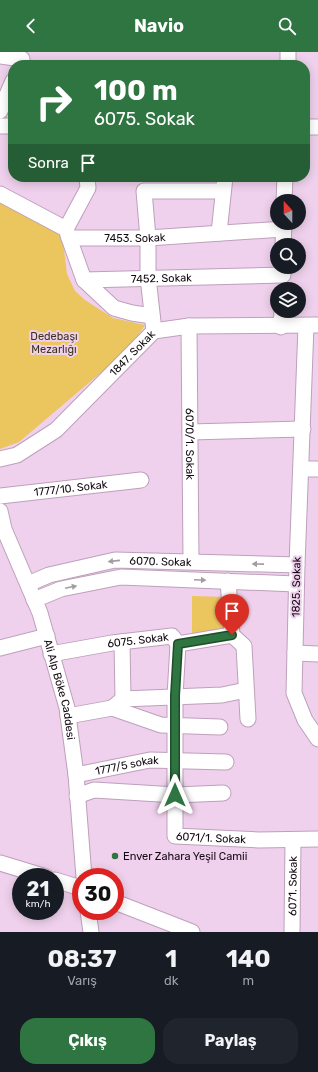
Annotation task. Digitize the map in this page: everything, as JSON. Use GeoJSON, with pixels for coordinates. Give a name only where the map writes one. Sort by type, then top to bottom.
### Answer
{"type":"FeatureCollection","features":[{"type":"Feature","properties":{"kind":"street"},"geometry":{"type":"LineString","coordinates":[[0,56],[23,59]]}},
{"type":"Feature","properties":{"kind":"street"},"geometry":{"type":"LineString","coordinates":[[0,110],[4,94]]}},
{"type":"Feature","properties":{"kind":"street"},"geometry":{"type":"LineString","coordinates":[[87,182],[88,188],[67,233],[84,280],[114,308],[132,314],[152,316]]}},
{"type":"Feature","properties":{"kind":"street"},"geometry":{"type":"LineString","coordinates":[[284,194],[285,182]]}},
{"type":"Feature","properties":{"kind":"street"},"geometry":{"type":"LineString","coordinates":[[154,331],[148,278],[148,238],[144,191],[224,184],[219,233]]}},
{"type":"Feature","properties":{"kind":"street","name":"7453. Sokak"},"geometry":{"type":"LineString","coordinates":[[0,194],[67,233],[148,238],[270,228]]}},
{"type":"Feature","properties":{"kind":"street","name":"7452. Sokak"},"geometry":{"type":"LineString","coordinates":[[84,280],[283,277]]}},
{"type":"Feature","properties":{"kind":"street"},"geometry":{"type":"LineString","coordinates":[[281,327],[282,318]]}},
{"type":"Feature","properties":{"kind":"street","name":"1847. Sokak"},"geometry":{"type":"LineString","coordinates":[[0,459],[17,456],[56,430],[154,331],[189,326],[312,326]]}},
{"type":"Feature","properties":{"kind":"street","name":"6070/1. Sokak"},"geometry":{"type":"LineString","coordinates":[[189,326],[191,561]]}},
{"type":"Feature","properties":{"kind":"street","name":"1825. Sokak"},"geometry":{"type":"LineString","coordinates":[[312,326],[301,469],[296,584],[294,693],[305,720],[318,739]]}},
{"type":"Feature","properties":{"kind":"street"},"geometry":{"type":"LineString","coordinates":[[190,432],[303,429]]}},
{"type":"Feature","properties":{"kind":"street"},"geometry":{"type":"LineString","coordinates":[[301,469],[318,469]]}},
{"type":"Feature","properties":{"kind":"street","name":"1777/10. Sokak"},"geometry":{"type":"LineString","coordinates":[[0,496],[141,480]]}},
{"type":"Feature","properties":{"kind":"street","name":"Ali Alp Böke Caddesi"},"geometry":{"type":"LineString","coordinates":[[0,511],[4,528],[28,584],[47,636],[68,716],[76,775],[83,868]]}},
{"type":"Feature","properties":{"kind":"street","name":"6070. Sokak"},"geometry":{"type":"LineString","coordinates":[[28,584],[49,575],[78,567],[115,560],[297,565]]}},
{"type":"Feature","properties":{"kind":"street"},"geometry":{"type":"LineString","coordinates":[[34,600],[61,590],[121,577],[296,584]]}},
{"type":"Feature","properties":{"kind":"street"},"geometry":{"type":"LineString","coordinates":[[228,581],[232,635],[244,646],[248,719]]}},
{"type":"Feature","properties":{"kind":"street","name":"6075. Sokak"},"geometry":{"type":"LineString","coordinates":[[51,654],[122,642],[172,636],[178,644],[232,635]]}},
{"type":"Feature","properties":{"kind":"street"},"geometry":{"type":"LineString","coordinates":[[0,648],[47,636]]}},
{"type":"Feature","properties":{"kind":"street"},"geometry":{"type":"LineString","coordinates":[[118,704],[122,642]]}},
{"type":"Feature","properties":{"kind":"street","name":"6071/1. Sokak"},"geometry":{"type":"LineString","coordinates":[[178,644],[175,696],[175,836],[259,840],[318,839]]}},
{"type":"Feature","properties":{"kind":"street"},"geometry":{"type":"LineString","coordinates":[[295,653],[318,654]]}},
{"type":"Feature","properties":{"kind":"street"},"geometry":{"type":"LineString","coordinates":[[68,716],[118,704],[175,696],[222,695],[246,690]]}},
{"type":"Feature","properties":{"kind":"street"},"geometry":{"type":"LineString","coordinates":[[118,704],[161,725],[220,727]]}},
{"type":"Feature","properties":{"kind":"street","name":"1777/5 sokak"},"geometry":{"type":"LineString","coordinates":[[76,775],[150,760],[175,762],[226,762]]}},
{"type":"Feature","properties":{"kind":"street"},"geometry":{"type":"LineString","coordinates":[[77,796],[94,790],[175,795],[223,793]]}},
{"type":"Feature","properties":{"kind":"street","name":"6071. Sokak"},"geometry":{"type":"LineString","coordinates":[[292,932],[293,840]]}},
{"type":"Feature","properties":{"kind":"street"},"geometry":{"type":"LineString","coordinates":[[0,863],[16,868]]}},
{"type":"Feature","properties":{"kind":"street"},"geometry":{"type":"LineString","coordinates":[[124,906],[192,932]]}},
{"type":"Feature","properties":{"kind":"street"},"geometry":{"type":"LineString","coordinates":[[89,920],[91,932]]}},
{"type":"Feature","properties":{"kind":"green space","name":"Dedebaşı Mezarlığı"},"geometry":{"type":"Polygon","coordinates":[[[0,200],[62,233],[67,274],[75,291],[85,300],[113,318],[145,325],[130,348],[19,442],[0,449],[0,200]]]}},
{"type":"Feature","properties":{"kind":"green space"},"geometry":{"type":"Polygon","coordinates":[[[192,596],[226,597],[225,632],[192,635],[192,596]]]}},
{"type":"Feature","properties":{"kind":"place","name":"Enver Zahara Yeşil Camii"},"geometry":{"type":"Point","coordinates":[115,856]}},
{"type":"Feature","properties":{"kind":"route"},"geometry":{"type":"LineString","coordinates":[[175,795],[175,696],[178,644],[232,635]]}}]}
